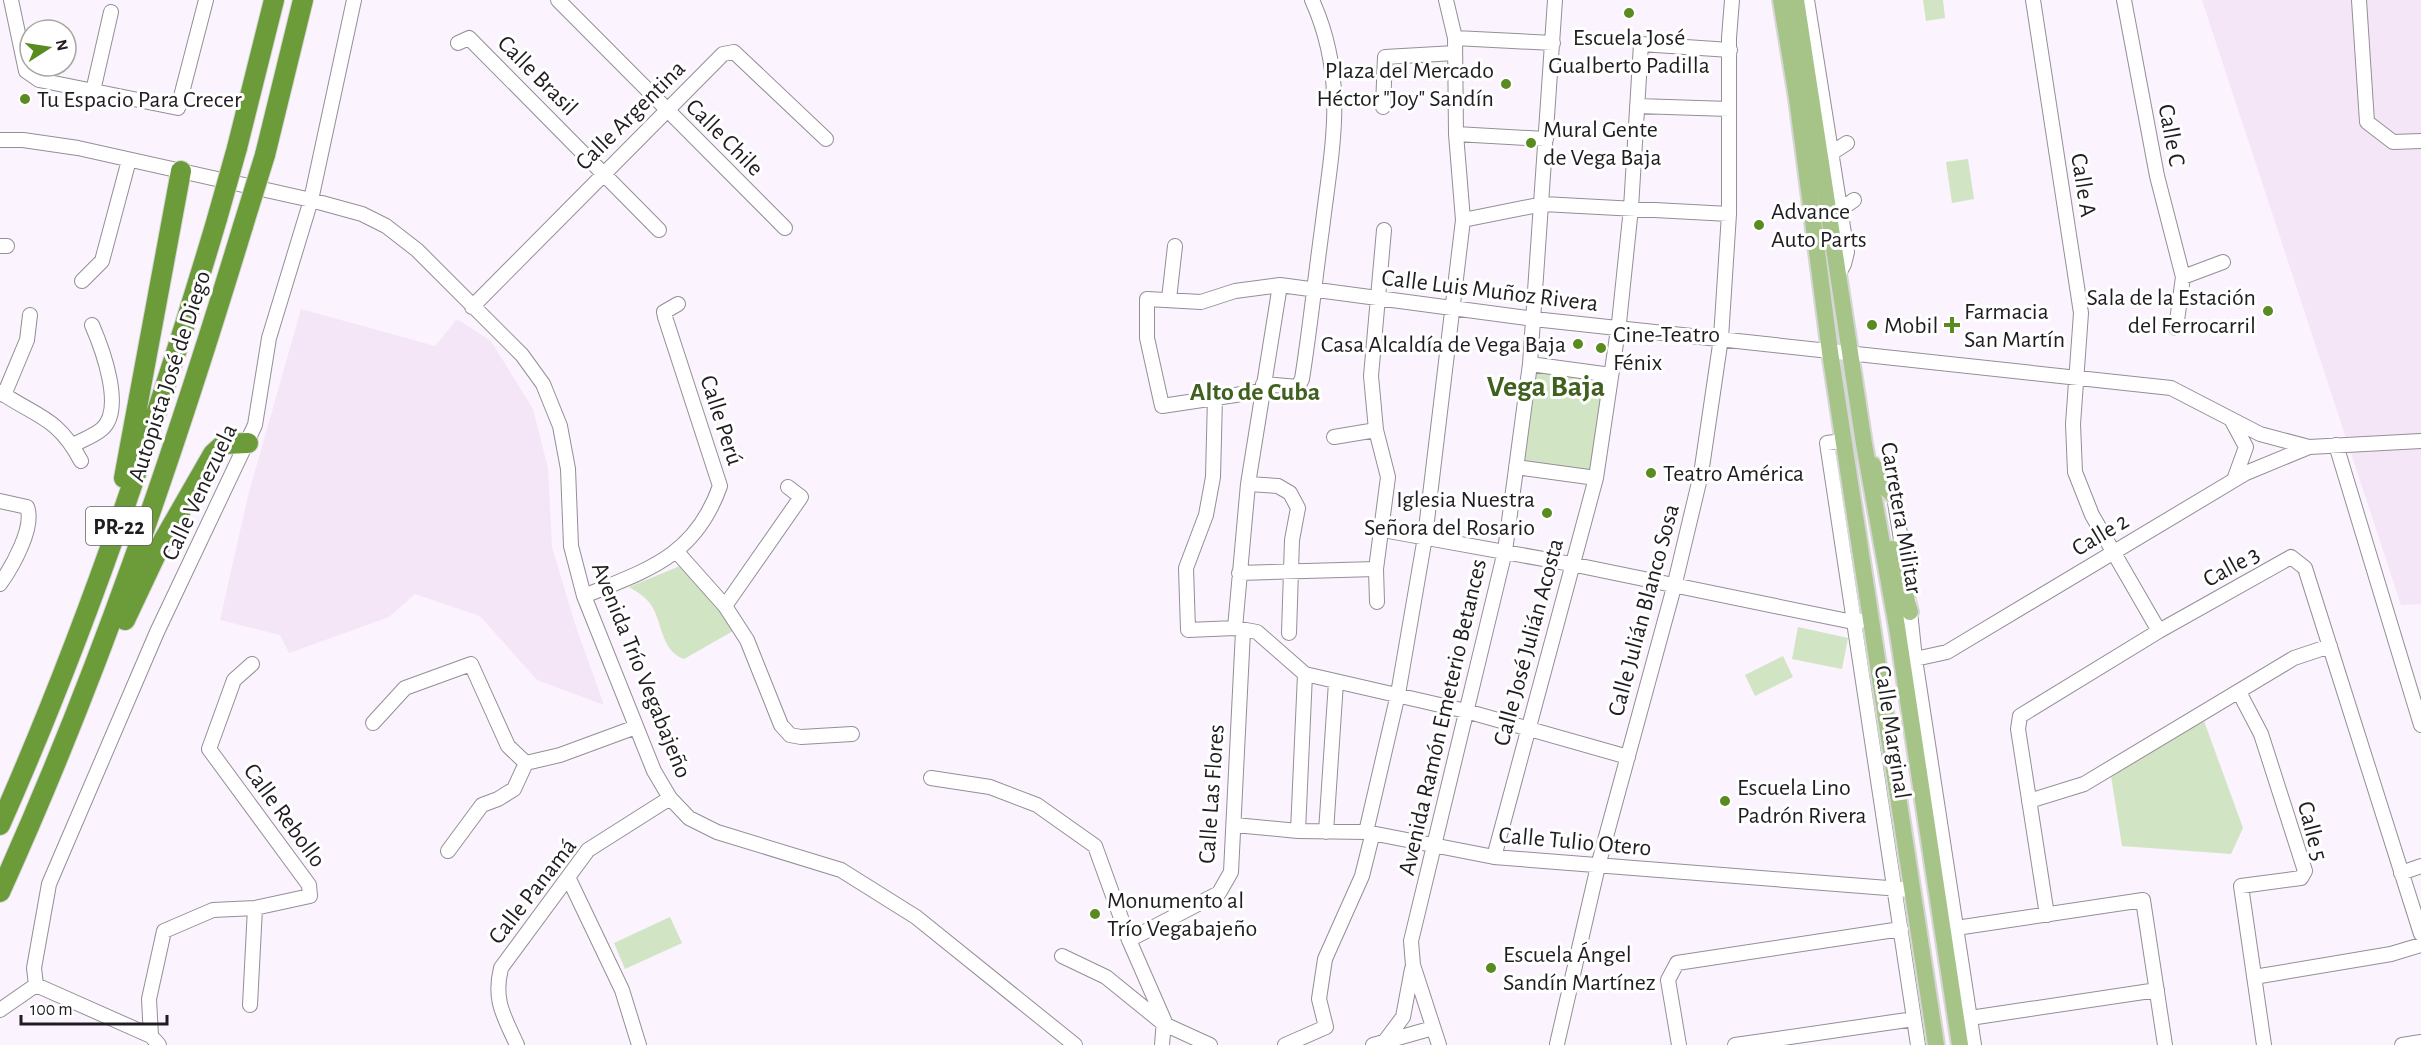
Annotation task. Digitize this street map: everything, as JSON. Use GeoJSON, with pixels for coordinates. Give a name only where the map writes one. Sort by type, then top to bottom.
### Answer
{"type":"FeatureCollection","features":[{"type":"Feature","properties":{"kind":"highway","name":"Autopista José de Diego"},"geometry":{"type":"LineString","coordinates":[[0,825],[108,556],[177,351],[237,148],[274,0]]}},
{"type":"Feature","properties":{"kind":"highway","name":"Autopista José de Diego"},"geometry":{"type":"LineString","coordinates":[[0,892],[92,673],[176,442],[265,155],[303,0]]}},
{"type":"Feature","properties":{"kind":"highway"},"geometry":{"type":"LineString","coordinates":[[108,556],[115,510],[136,421],[181,171]]}},
{"type":"Feature","properties":{"kind":"highway"},"geometry":{"type":"LineString","coordinates":[[92,673],[107,655],[159,548],[213,454],[224,444],[248,443]]}},
{"type":"Feature","properties":{"kind":"main road","name":"Carretera Militar"},"geometry":{"type":"LineString","coordinates":[[1781,0],[1797,98],[1843,441],[1936,1045]]}},
{"type":"Feature","properties":{"kind":"main road","name":"Carretera Militar"},"geometry":{"type":"LineString","coordinates":[[1796,0],[1864,444],[1897,627],[1913,740],[1963,1020],[1960,1045]]}},
{"type":"Feature","properties":{"kind":"main road"},"geometry":{"type":"LineString","coordinates":[[1864,444],[1877,475],[1894,496]]}},
{"type":"Feature","properties":{"kind":"main road"},"geometry":{"type":"LineString","coordinates":[[1877,518],[1887,528],[1910,612]]}},
{"type":"Feature","properties":{"kind":"main road"},"geometry":{"type":"LineString","coordinates":[[1913,740],[1906,756],[1924,869],[1919,884],[1913,890],[1928,905],[1943,1002],[1963,1020]]}},
{"type":"Feature","properties":{"kind":"street"},"geometry":{"type":"LineString","coordinates":[[11,0],[26,71],[39,80],[178,108],[206,0]]}},
{"type":"Feature","properties":{"kind":"street","name":"Calle Venezuela"},"geometry":{"type":"LineString","coordinates":[[36,985],[34,968],[49,884],[157,632],[255,424],[269,338],[311,200],[354,0]]}},
{"type":"Feature","properties":{"kind":"street","name":"Calle Chile"},"geometry":{"type":"LineString","coordinates":[[558,0],[785,228]]}},
{"type":"Feature","properties":{"kind":"street"},"geometry":{"type":"LineString","coordinates":[[1312,0],[1327,41],[1336,96],[1335,126],[1328,166],[1316,290],[1302,379],[1298,387],[1263,388],[1215,398],[1212,477],[1206,515],[1186,568],[1188,630],[1257,632],[1305,674],[1466,711],[1628,757]]}},
{"type":"Feature","properties":{"kind":"street"},"geometry":{"type":"LineString","coordinates":[[1285,1045],[1326,1027],[1319,999],[1325,959],[1362,876],[1398,694],[1425,537],[1463,220],[1456,134],[1455,38],[1446,0]]}},
{"type":"Feature","properties":{"kind":"street","name":"Avenida Ramón Emeterio Betances"},"geometry":{"type":"LineString","coordinates":[[1439,1045],[1413,965],[1411,941],[1505,551],[1530,364],[1543,204],[1555,0]]}},
{"type":"Feature","properties":{"kind":"street","name":"Calle Julián Blanco Sosa"},"geometry":{"type":"LineString","coordinates":[[1557,1044],[1598,866],[1674,587],[1701,474],[1721,338],[1729,214],[1729,38],[1732,0]]}},
{"type":"Feature","properties":{"kind":"street"},"geometry":{"type":"LineString","coordinates":[[1807,0],[1847,252],[1845,264],[1839,273]]}},
{"type":"Feature","properties":{"kind":"street","name":"Calle A"},"geometry":{"type":"LineString","coordinates":[[2033,0],[2081,313],[2073,424],[2075,472],[2092,515],[2159,632]]}},
{"type":"Feature","properties":{"kind":"street","name":"Calle C"},"geometry":{"type":"LineString","coordinates":[[2124,0],[2157,176],[2182,277]]}},
{"type":"Feature","properties":{"kind":"street"},"geometry":{"type":"LineString","coordinates":[[2358,0],[2367,122],[2392,142],[2421,141]]}},
{"type":"Feature","properties":{"kind":"street"},"geometry":{"type":"LineString","coordinates":[[93,91],[111,12]]}},
{"type":"Feature","properties":{"kind":"street","name":"Calle Brasil"},"geometry":{"type":"LineString","coordinates":[[458,43],[469,38],[659,230]]}},
{"type":"Feature","properties":{"kind":"street"},"geometry":{"type":"LineString","coordinates":[[1455,38],[1553,43]]}},
{"type":"Feature","properties":{"kind":"street","name":"Calle José Julián Acosta"},"geometry":{"type":"LineString","coordinates":[[1494,857],[1596,478],[1618,328],[1631,208],[1641,44],[1730,50]]}},
{"type":"Feature","properties":{"kind":"street","name":"Calle Argentina"},"geometry":{"type":"LineString","coordinates":[[472,307],[723,54],[734,52],[826,139]]}},
{"type":"Feature","properties":{"kind":"street"},"geometry":{"type":"LineString","coordinates":[[1383,107],[1385,57],[1455,53]]}},
{"type":"Feature","properties":{"kind":"street"},"geometry":{"type":"LineString","coordinates":[[1637,106],[1729,109]]}},
{"type":"Feature","properties":{"kind":"street"},"geometry":{"type":"LineString","coordinates":[[1456,134],[1546,139]]}},
{"type":"Feature","properties":{"kind":"street","name":"Avenida Trío Vegabajeño"},"geometry":{"type":"LineString","coordinates":[[0,140],[34,141],[311,200],[362,214],[386,226],[417,250],[522,355],[543,384],[560,426],[568,469],[571,546],[584,596],[654,771],[670,798],[689,818],[717,832],[841,870],[916,917],[1075,1045]]}},
{"type":"Feature","properties":{"kind":"street"},"geometry":{"type":"LineString","coordinates":[[1830,154],[1847,143]]}},
{"type":"Feature","properties":{"kind":"street"},"geometry":{"type":"LineString","coordinates":[[82,281],[102,261],[129,160]]}},
{"type":"Feature","properties":{"kind":"street"},"geometry":{"type":"LineString","coordinates":[[1840,210],[1854,200]]}},
{"type":"Feature","properties":{"kind":"street"},"geometry":{"type":"LineString","coordinates":[[1463,220],[1543,204],[1729,214]]}},
{"type":"Feature","properties":{"kind":"street"},"geometry":{"type":"LineString","coordinates":[[1377,602],[1376,569],[1383,530],[1388,477],[1376,430],[1371,376],[1376,299],[1384,230]]}},
{"type":"Feature","properties":{"kind":"street"},"geometry":{"type":"LineString","coordinates":[[1169,299],[1174,246]]}},
{"type":"Feature","properties":{"kind":"street"},"geometry":{"type":"LineString","coordinates":[[2176,328],[2182,277],[2223,262]]}},
{"type":"Feature","properties":{"kind":"street","name":"Calle Luis Muñoz Rivera"},"geometry":{"type":"LineString","coordinates":[[1215,398],[1162,406],[1147,338],[1147,299],[1201,302],[1235,291],[1281,285],[1534,319],[2171,388],[2260,434],[2309,447]]}},
{"type":"Feature","properties":{"kind":"street","name":"Calle Las Flores"},"geometry":{"type":"LineString","coordinates":[[1129,940],[1220,892],[1231,872],[1235,825],[1239,573],[1248,484],[1281,285]]}},
{"type":"Feature","properties":{"kind":"street","name":"Calle Perú"},"geometry":{"type":"LineString","coordinates":[[584,596],[654,567],[677,552],[714,503],[720,486],[665,317],[664,312],[678,304]]}},
{"type":"Feature","properties":{"kind":"street"},"geometry":{"type":"LineString","coordinates":[[30,315],[27,340],[2,394],[50,420],[73,445],[81,461]]}},
{"type":"Feature","properties":{"kind":"street"},"geometry":{"type":"LineString","coordinates":[[73,445],[103,428],[111,409],[107,361],[92,325]]}},
{"type":"Feature","properties":{"kind":"street"},"geometry":{"type":"LineString","coordinates":[[1530,364],[1611,375]]}},
{"type":"Feature","properties":{"kind":"street"},"geometry":{"type":"LineString","coordinates":[[2231,418],[2246,447],[2234,480]]}},
{"type":"Feature","properties":{"kind":"street"},"geometry":{"type":"LineString","coordinates":[[1334,437],[1376,430]]}},
{"type":"Feature","properties":{"kind":"street","name":"Calle Marginal"},"geometry":{"type":"LineString","coordinates":[[1843,441],[1827,443],[1918,1045]]}},
{"type":"Feature","properties":{"kind":"street"},"geometry":{"type":"LineString","coordinates":[[2309,447],[2421,441]]}},
{"type":"Feature","properties":{"kind":"street"},"geometry":{"type":"LineString","coordinates":[[2336,445],[2421,725]]}},
{"type":"Feature","properties":{"kind":"street","name":"Calle 2"},"geometry":{"type":"LineString","coordinates":[[1915,659],[1947,652],[2234,480],[2309,447]]}},
{"type":"Feature","properties":{"kind":"street"},"geometry":{"type":"LineString","coordinates":[[1516,467],[1596,478]]}},
{"type":"Feature","properties":{"kind":"street"},"geometry":{"type":"LineString","coordinates":[[1248,484],[1278,486],[1290,493],[1298,508],[1292,540],[1293,571],[1289,633]]}},
{"type":"Feature","properties":{"kind":"street"},"geometry":{"type":"LineString","coordinates":[[725,606],[801,497],[788,486]]}},
{"type":"Feature","properties":{"kind":"street","name":"Calle Marginal"},"geometry":{"type":"LineString","coordinates":[[1894,496],[1915,659],[1956,928],[1963,1020],[1974,1045]]}},
{"type":"Feature","properties":{"kind":"street"},"geometry":{"type":"LineString","coordinates":[[0,501],[27,507],[30,515],[15,562],[0,584]]}},
{"type":"Feature","properties":{"kind":"street"},"geometry":{"type":"LineString","coordinates":[[1383,530],[1505,551],[1853,622],[1871,619]]}},
{"type":"Feature","properties":{"kind":"street"},"geometry":{"type":"LineString","coordinates":[[677,552],[725,606],[747,640],[780,725],[790,735],[801,737],[852,734]]}},
{"type":"Feature","properties":{"kind":"street","name":"Calle 3"},"geometry":{"type":"LineString","coordinates":[[2047,915],[2018,729],[2020,716],[2159,632],[2291,557],[2305,568],[2421,934]]}},
{"type":"Feature","properties":{"kind":"street"},"geometry":{"type":"LineString","coordinates":[[1239,573],[1376,569]]}},
{"type":"Feature","properties":{"kind":"street"},"geometry":{"type":"LineString","coordinates":[[2030,801],[2084,783],[2294,658],[2330,646]]}},
{"type":"Feature","properties":{"kind":"street","name":"Calle Rebollo"},"geometry":{"type":"LineString","coordinates":[[155,1041],[149,999],[164,932],[213,910],[255,908],[310,896],[309,885],[209,749],[234,680],[252,664]]}},
{"type":"Feature","properties":{"kind":"street"},"geometry":{"type":"LineString","coordinates":[[373,723],[405,688],[471,664],[508,746],[526,763]]}},
{"type":"Feature","properties":{"kind":"street"},"geometry":{"type":"LineString","coordinates":[[1298,831],[1305,674]]}},
{"type":"Feature","properties":{"kind":"street"},"geometry":{"type":"LineString","coordinates":[[1326,832],[1336,682]]}},
{"type":"Feature","properties":{"kind":"street","name":"Calle 5"},"geometry":{"type":"LineString","coordinates":[[2239,692],[2261,734],[2305,871],[2301,878],[2241,886],[2254,976]]}},
{"type":"Feature","properties":{"kind":"street"},"geometry":{"type":"LineString","coordinates":[[526,763],[560,754],[636,727]]}},
{"type":"Feature","properties":{"kind":"street"},"geometry":{"type":"LineString","coordinates":[[448,851],[482,805],[498,800],[514,789],[526,763]]}},
{"type":"Feature","properties":{"kind":"street"},"geometry":{"type":"LineString","coordinates":[[931,778],[990,787],[1037,805],[1095,846],[1129,940],[1164,1024],[1162,1045]]}},
{"type":"Feature","properties":{"kind":"street","name":"Calle Panamá"},"geometry":{"type":"LineString","coordinates":[[517,1045],[500,1008],[496,988],[501,968],[588,850],[670,798]]}},
{"type":"Feature","properties":{"kind":"street","name":"Calle Tulio Otero"},"geometry":{"type":"LineString","coordinates":[[1235,825],[1369,834],[1494,857],[1913,890]]}},
{"type":"Feature","properties":{"kind":"street"},"geometry":{"type":"LineString","coordinates":[[2401,873],[2421,866]]}},
{"type":"Feature","properties":{"kind":"street"},"geometry":{"type":"LineString","coordinates":[[568,877],[622,990],[639,1045]]}},
{"type":"Feature","properties":{"kind":"street"},"geometry":{"type":"LineString","coordinates":[[1956,928],[2143,900],[2165,1045]]}},
{"type":"Feature","properties":{"kind":"street"},"geometry":{"type":"LineString","coordinates":[[250,1005],[255,908]]}},
{"type":"Feature","properties":{"kind":"street"},"geometry":{"type":"LineString","coordinates":[[1679,1045],[1668,980],[1677,963],[1901,929]]}},
{"type":"Feature","properties":{"kind":"street"},"geometry":{"type":"LineString","coordinates":[[2264,1045],[2254,976],[2391,954],[2421,945]]}},
{"type":"Feature","properties":{"kind":"street"},"geometry":{"type":"LineString","coordinates":[[1062,956],[1106,977],[1164,1024],[1210,1045]]}},
{"type":"Feature","properties":{"kind":"street"},"geometry":{"type":"LineString","coordinates":[[1379,1043],[1403,1017],[1413,965]]}},
{"type":"Feature","properties":{"kind":"street"},"geometry":{"type":"LineString","coordinates":[[0,1010],[36,985],[155,1041]]}},
{"type":"Feature","properties":{"kind":"street"},"geometry":{"type":"LineString","coordinates":[[1963,1020],[2157,990]]}},
{"type":"Feature","properties":{"kind":"street"},"geometry":{"type":"LineString","coordinates":[[1735,1045],[1914,1019]]}},
{"type":"Feature","properties":{"kind":"street"},"geometry":{"type":"LineString","coordinates":[[1379,1043],[1434,1028]]}},
{"type":"Feature","properties":{"kind":"street"},"geometry":{"type":"LineString","coordinates":[[2402,1045],[2421,1042]]}},
{"type":"Feature","properties":{"kind":"street"},"geometry":{"type":"LineString","coordinates":[[1379,1043],[1406,1045]]}},
{"type":"Feature","properties":{"kind":"shaded area"},"geometry":{"type":"Polygon","coordinates":[[[2202,0],[2421,0],[2421,604],[2401,605],[2202,0]]]}},
{"type":"Feature","properties":{"kind":"shaded area"},"geometry":{"type":"Polygon","coordinates":[[[301,309],[435,346],[457,319],[491,341],[533,409],[548,468],[552,547],[575,624],[604,705],[537,680],[480,616],[415,594],[389,617],[289,653],[280,635],[220,620],[248,496],[301,309]]]}},
{"type":"Feature","properties":{"kind":"green space"},"geometry":{"type":"Polygon","coordinates":[[[1923,0],[1943,0],[1945,18],[1926,21],[1923,0]]]}},
{"type":"Feature","properties":{"kind":"green space"},"geometry":{"type":"Polygon","coordinates":[[[1968,159],[1974,199],[1952,203],[1946,162],[1968,159]]]}},
{"type":"Feature","properties":{"kind":"green space"},"geometry":{"type":"Polygon","coordinates":[[[1532,367],[1605,378],[1591,476],[1518,465],[1532,367]]]}},
{"type":"Feature","properties":{"kind":"green space"},"geometry":{"type":"Polygon","coordinates":[[[680,566],[722,613],[733,631],[684,659],[677,656],[667,645],[654,610],[649,603],[629,587],[680,566]]]}},
{"type":"Feature","properties":{"kind":"green space"},"geometry":{"type":"Polygon","coordinates":[[[1798,627],[1848,638],[1842,669],[1792,659],[1798,627]]]}},
{"type":"Feature","properties":{"kind":"green space"},"geometry":{"type":"Polygon","coordinates":[[[1783,656],[1793,677],[1755,696],[1745,675],[1783,656]]]}},
{"type":"Feature","properties":{"kind":"green space"},"geometry":{"type":"Polygon","coordinates":[[[2204,721],[2243,828],[2231,854],[2122,846],[2111,776],[2204,721]]]}},
{"type":"Feature","properties":{"kind":"green space"},"geometry":{"type":"Polygon","coordinates":[[[670,917],[682,943],[625,969],[614,943],[670,917]]]}},
{"type":"Feature","properties":{"kind":"place","name":"Escuela José Gualberto Padilla"},"geometry":{"type":"Point","coordinates":[1629,13]}},
{"type":"Feature","properties":{"kind":"place","name":"Plaza del Mercado Héctor \"Joy\" Sandín"},"geometry":{"type":"Point","coordinates":[1506,84]}},
{"type":"Feature","properties":{"kind":"place","name":"Tu Espacio Para Crecer"},"geometry":{"type":"Point","coordinates":[25,99]}},
{"type":"Feature","properties":{"kind":"place","name":"Mural Gente de Vega Baja"},"geometry":{"type":"Point","coordinates":[1531,143]}},
{"type":"Feature","properties":{"kind":"place","name":"Advance Auto Parts"},"geometry":{"type":"Point","coordinates":[1759,225]}},
{"type":"Feature","properties":{"kind":"place","name":"Sala de la Estación del Ferrocarril"},"geometry":{"type":"Point","coordinates":[2268,311]}},
{"type":"Feature","properties":{"kind":"place","name":"Mobil"},"geometry":{"type":"Point","coordinates":[1872,325]}},
{"type":"Feature","properties":{"kind":"place","name":"Farmacia San Martín"},"geometry":{"type":"Point","coordinates":[1952,325]}},
{"type":"Feature","properties":{"kind":"place","name":"Casa Alcaldía de Vega Baja"},"geometry":{"type":"Point","coordinates":[1578,344]}},
{"type":"Feature","properties":{"kind":"place","name":"Cine-Teatro Fénix"},"geometry":{"type":"Point","coordinates":[1601,348]}},
{"type":"Feature","properties":{"kind":"place","name":"Teatro América"},"geometry":{"type":"Point","coordinates":[1651,473]}},
{"type":"Feature","properties":{"kind":"place","name":"Iglesia Nuestra Señora del Rosario"},"geometry":{"type":"Point","coordinates":[1547,513]}},
{"type":"Feature","properties":{"kind":"place","name":"Escuela Lino Padrón Rivera"},"geometry":{"type":"Point","coordinates":[1725,801]}},
{"type":"Feature","properties":{"kind":"place","name":"Monumento al Trío Vegabajeño"},"geometry":{"type":"Point","coordinates":[1095,914]}},
{"type":"Feature","properties":{"kind":"place","name":"Escuela Ángel Sandín Martínez"},"geometry":{"type":"Point","coordinates":[1491,968]}},
{"type":"Feature","properties":{"kind":"district","name":"Vega Baja"},"geometry":{"type":"Point","coordinates":[1546,386]}},
{"type":"Feature","properties":{"kind":"district","name":"Alto de Cuba"},"geometry":{"type":"Point","coordinates":[1255,391]}}]}
